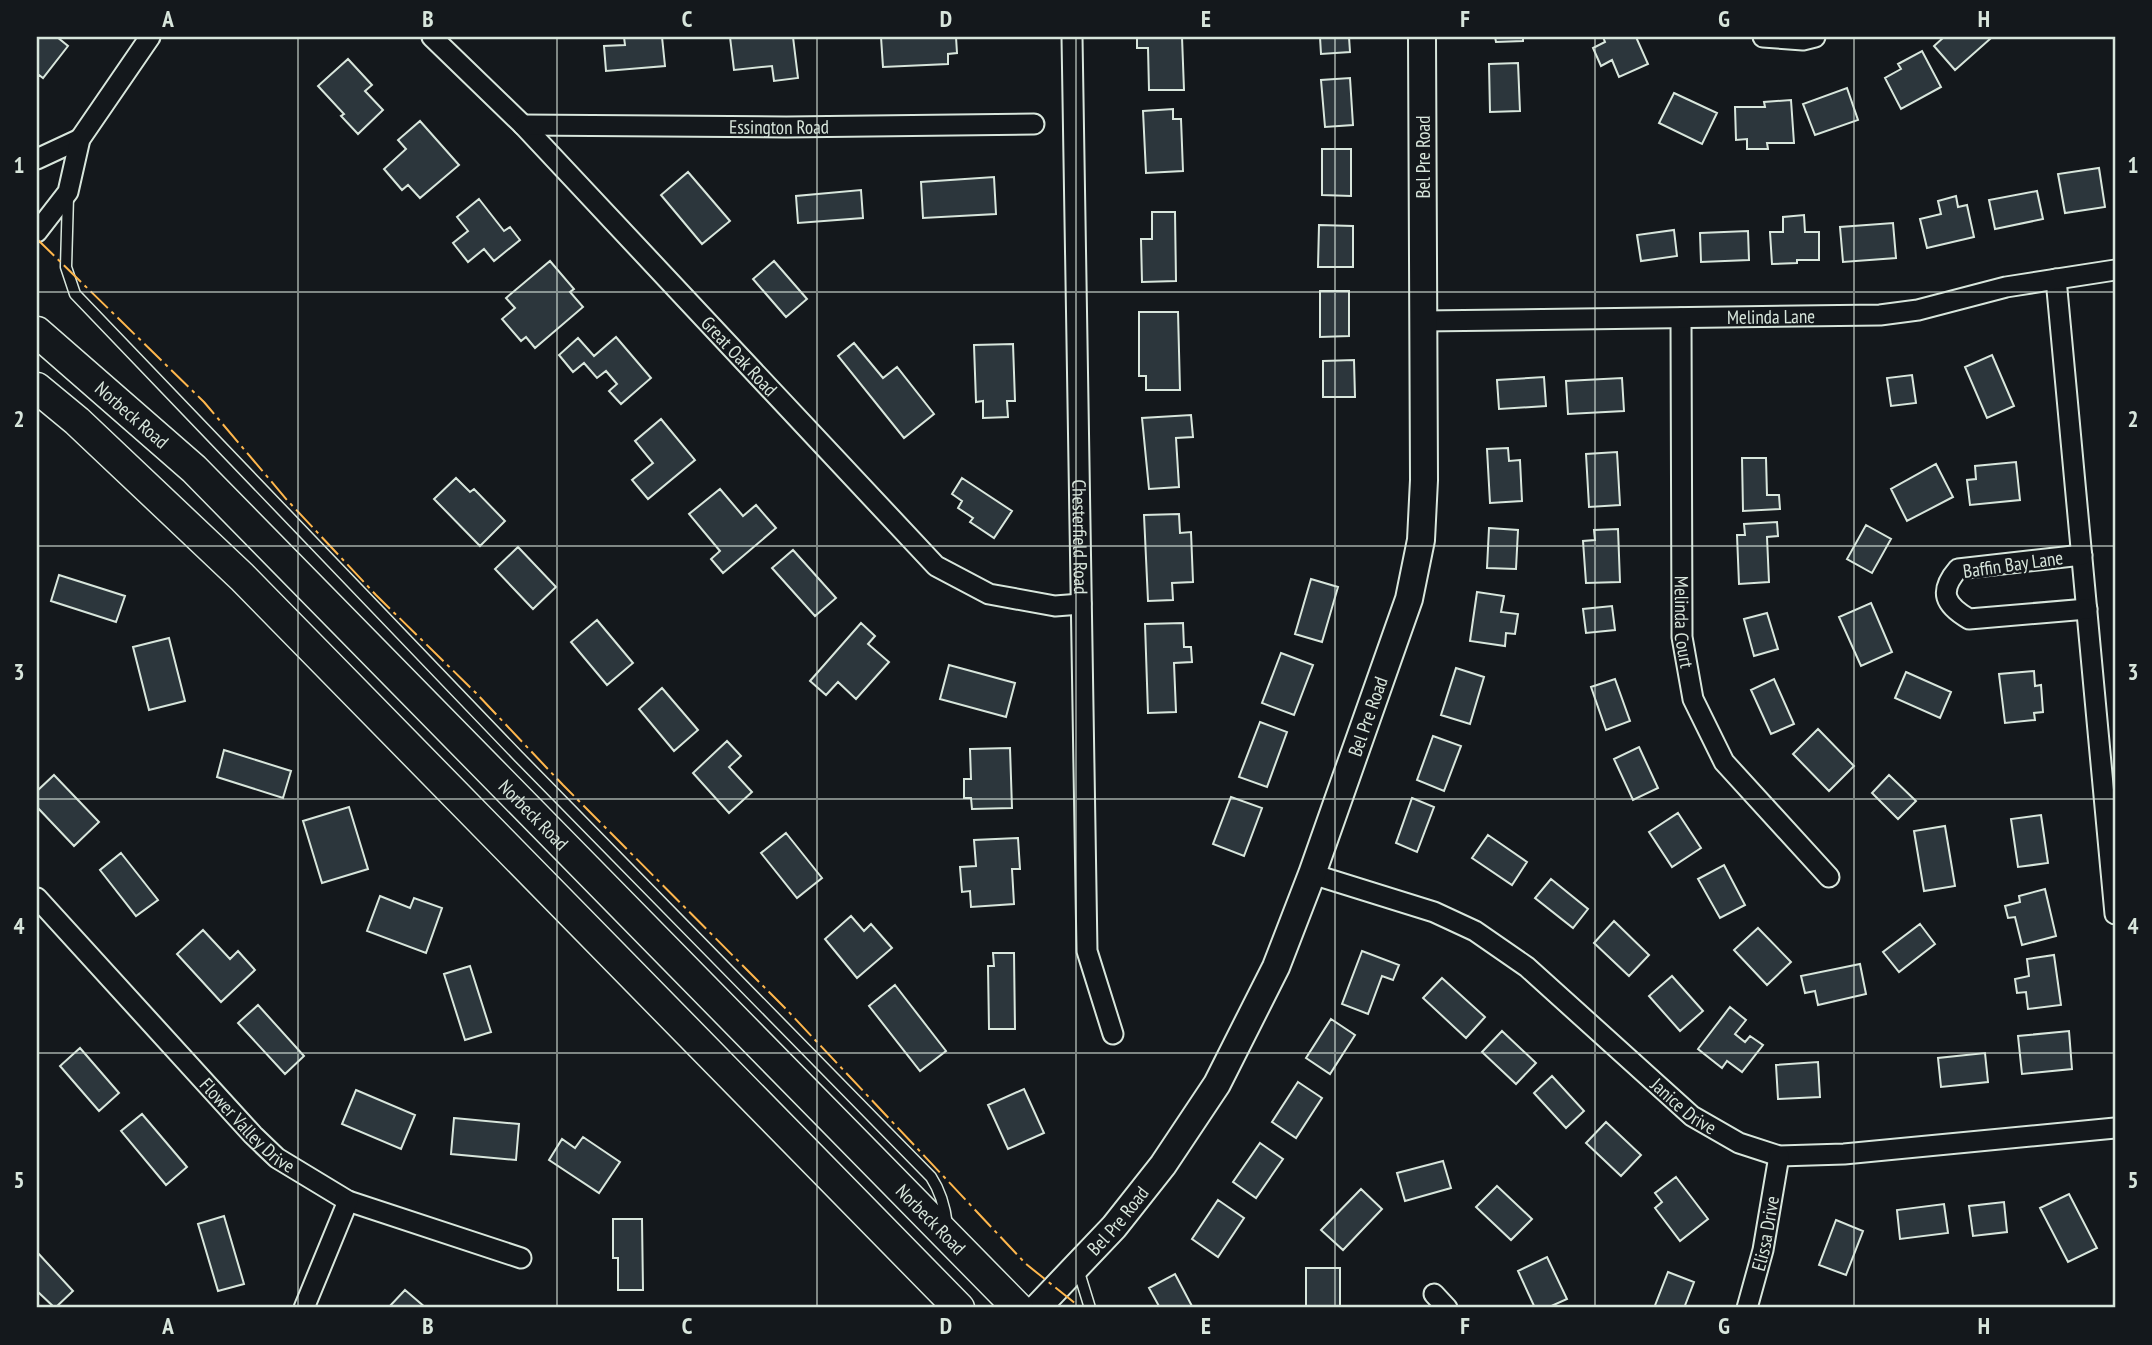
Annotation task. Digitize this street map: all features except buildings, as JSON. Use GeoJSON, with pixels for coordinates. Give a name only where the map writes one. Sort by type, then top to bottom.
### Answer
{"type":"FeatureCollection","features":[{"type":"Feature","properties":{"kind":"main road","name":"Bel Pre Road"},"geometry":{"type":"LineString","coordinates":[[1037,1308],[1114,1227],[1163,1165],[1216,1084],[1276,967],[1312,874],[1409,599],[1421,540],[1424,480],[1422,37]]}},
{"type":"Feature","properties":{"kind":"main road","name":"Norbeck Road"},"geometry":{"type":"LineString","coordinates":[[37,332],[194,469],[1018,1308]]}},
{"type":"Feature","properties":{"kind":"main road"},"geometry":{"type":"LineString","coordinates":[[37,388],[77,421],[242,577],[959,1308]]}},
{"type":"Feature","properties":{"kind":"street"},"geometry":{"type":"LineString","coordinates":[[37,232],[68,192],[80,139],[149,37]]}},
{"type":"Feature","properties":{"kind":"street","name":"Great Oak Road"},"geometry":{"type":"LineString","coordinates":[[432,37],[523,125],[936,566],[989,594],[1055,606],[1081,604]]}},
{"type":"Feature","properties":{"kind":"street","name":"Chesterfield Road"},"geometry":{"type":"LineString","coordinates":[[1072,37],[1087,951],[1113,1034]]}},
{"type":"Feature","properties":{"kind":"street"},"geometry":{"type":"LineString","coordinates":[[1763,37],[1803,40],[1815,37]]}},
{"type":"Feature","properties":{"kind":"street","name":"Essington Road"},"geometry":{"type":"LineString","coordinates":[[523,125],[1034,124]]}},
{"type":"Feature","properties":{"kind":"street"},"geometry":{"type":"LineString","coordinates":[[37,159],[80,139]]}},
{"type":"Feature","properties":{"kind":"street","name":"Melinda Lane"},"geometry":{"type":"LineString","coordinates":[[1423,321],[1880,315],[1918,310],[2006,287],[2115,270]]}},
{"type":"Feature","properties":{"kind":"street","name":"Baffin Bay Lane"},"geometry":{"type":"LineString","coordinates":[[2056,279],[2115,914]]}},
{"type":"Feature","properties":{"kind":"street","name":"Melinda Court"},"geometry":{"type":"LineString","coordinates":[[1681,318],[1682,636],[1693,699],[1724,762],[1829,877]]}},
{"type":"Feature","properties":{"kind":"street","name":"Baffin Bay Lane"},"geometry":{"type":"LineString","coordinates":[[2082,555],[1958,569],[1949,579],[1946,595],[1952,610],[1969,619],[2087,609]]}},
{"type":"Feature","properties":{"kind":"street","name":"Janice Drive"},"geometry":{"type":"LineString","coordinates":[[1312,874],[1434,912],[1475,931],[1527,967],[1692,1116],[1739,1143],[1779,1156],[1843,1154],[2115,1128]]}},
{"type":"Feature","properties":{"kind":"street","name":"Flower Valley Drive"},"geometry":{"type":"LineString","coordinates":[[37,898],[277,1158],[348,1201],[521,1258]]}},
{"type":"Feature","properties":{"kind":"street","name":"Elissa Drive"},"geometry":{"type":"LineString","coordinates":[[1746,1308],[1763,1250],[1779,1156]]}},
{"type":"Feature","properties":{"kind":"street"},"geometry":{"type":"LineString","coordinates":[[304,1308],[348,1201]]}},
{"type":"Feature","properties":{"kind":"lane"},"geometry":{"type":"LineString","coordinates":[[68,192],[66,267],[75,294],[517,756],[931,1177],[945,1207],[948,1236]]}},
{"type":"Feature","properties":{"kind":"lane"},"geometry":{"type":"LineString","coordinates":[[1077,1266],[1090,1308]]}},
{"type":"Feature","properties":{"kind":"power"},"geometry":{"type":"LineString","coordinates":[[37,239],[204,402],[287,500],[376,595],[786,1009],[1026,1264],[1081,1308]]}}]}
